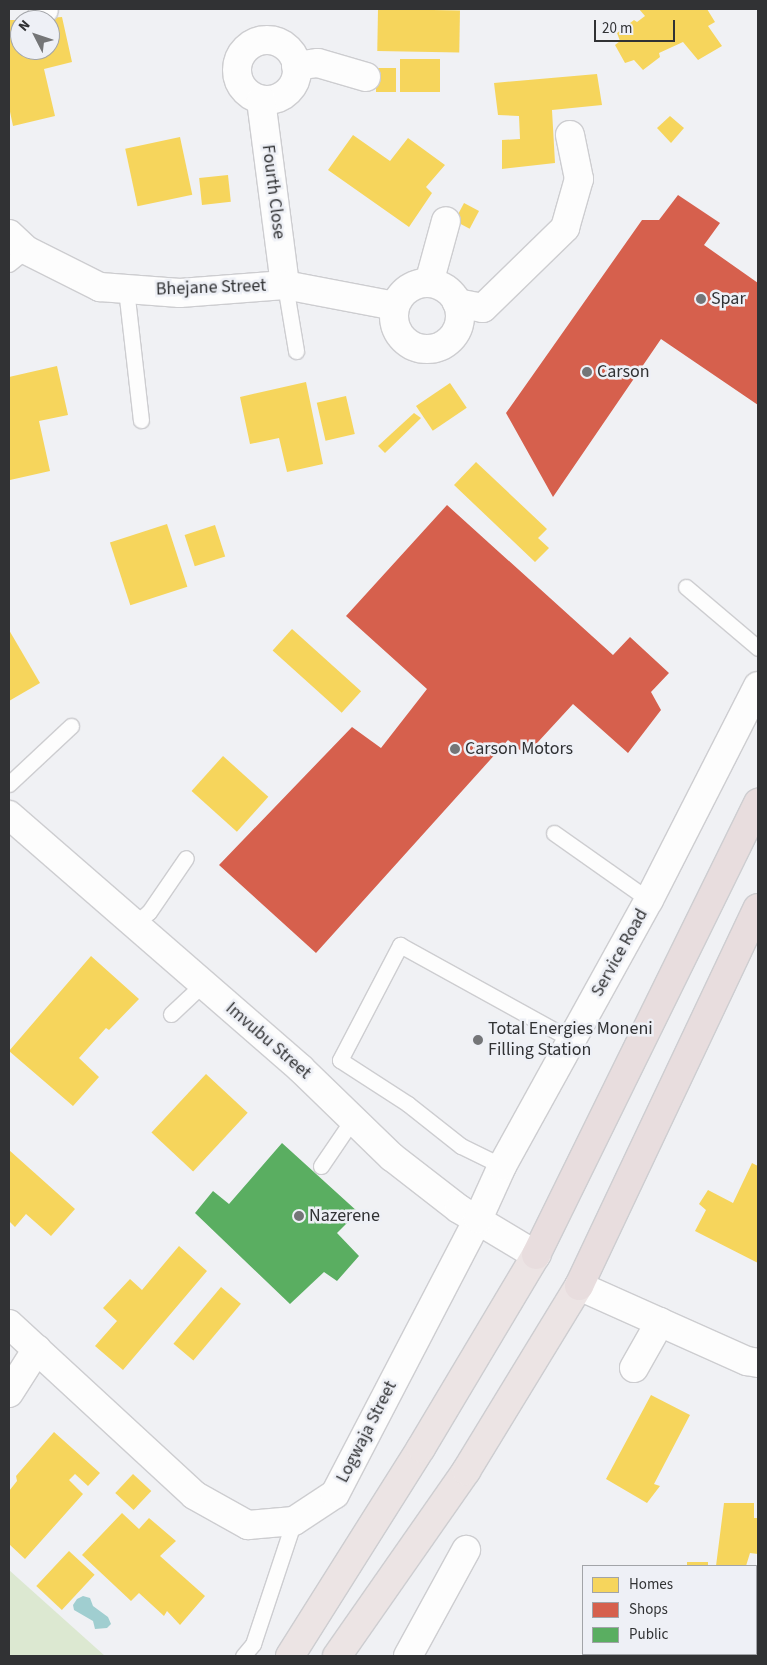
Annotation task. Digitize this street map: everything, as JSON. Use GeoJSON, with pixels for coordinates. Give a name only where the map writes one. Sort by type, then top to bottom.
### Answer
{"type":"FeatureCollection","features":[{"type":"Feature","properties":{"kind":"highway"},"geometry":{"type":"LineString","coordinates":[[290,1656],[421,1448],[536,1256],[758,804]]}},
{"type":"Feature","properties":{"kind":"highway"},"geometry":{"type":"LineString","coordinates":[[337,1656],[466,1471],[579,1286],[758,908]]}},
{"type":"Feature","properties":{"kind":"street"},"geometry":{"type":"LineString","coordinates":[[264,41],[273,41],[290,51],[296,66],[295,81],[290,90],[271,100],[261,100],[245,91],[237,74],[241,56],[247,49],[264,41]]}},
{"type":"Feature","properties":{"kind":"street"},"geometry":{"type":"LineString","coordinates":[[296,66],[318,63],[366,77]]}},
{"type":"Feature","properties":{"kind":"street","name":"Fourth Close"},"geometry":{"type":"LineString","coordinates":[[261,100],[285,285]]}},
{"type":"Feature","properties":{"kind":"street"},"geometry":{"type":"LineString","coordinates":[[457,303],[483,308],[565,228],[579,179],[570,135]]}},
{"type":"Feature","properties":{"kind":"street"},"geometry":{"type":"LineString","coordinates":[[429,282],[446,221]]}},
{"type":"Feature","properties":{"kind":"street","name":"Bhejane Street"},"geometry":{"type":"LineString","coordinates":[[15,249],[100,287],[180,293],[285,285],[396,306]]}},
{"type":"Feature","properties":{"kind":"street"},"geometry":{"type":"LineString","coordinates":[[429,282],[448,290],[457,303],[460,319],[458,329],[443,345],[432,349],[416,347],[402,338],[394,317],[396,306],[408,289],[429,282]]}},
{"type":"Feature","properties":{"kind":"street","name":"Service Road"},"geometry":{"type":"LineString","coordinates":[[478,1219],[502,1166],[649,900],[758,686]]}},
{"type":"Feature","properties":{"kind":"street","name":"Imvubu Street"},"geometry":{"type":"LineString","coordinates":[[9,814],[300,1068],[392,1157],[459,1209],[536,1256]]}},
{"type":"Feature","properties":{"kind":"street","name":"Logwaja Street"},"geometry":{"type":"LineString","coordinates":[[9,1324],[194,1494],[248,1525],[294,1521],[335,1494],[478,1219]]}},
{"type":"Feature","properties":{"kind":"street"},"geometry":{"type":"LineString","coordinates":[[579,1286],[758,1363]]}},
{"type":"Feature","properties":{"kind":"street"},"geometry":{"type":"LineString","coordinates":[[634,1368],[660,1322]]}},
{"type":"Feature","properties":{"kind":"street"},"geometry":{"type":"LineString","coordinates":[[9,1393],[37,1349]]}},
{"type":"Feature","properties":{"kind":"street"},"geometry":{"type":"LineString","coordinates":[[408,1656],[466,1550]]}},
{"type":"Feature","properties":{"kind":"lane"},"geometry":{"type":"LineString","coordinates":[[285,285],[296,351]]}},
{"type":"Feature","properties":{"kind":"lane"},"geometry":{"type":"LineString","coordinates":[[126,289],[141,420]]}},
{"type":"Feature","properties":{"kind":"lane"},"geometry":{"type":"LineString","coordinates":[[686,587],[758,648]]}},
{"type":"Feature","properties":{"kind":"lane"},"geometry":{"type":"LineString","coordinates":[[9,784],[71,726]]}},
{"type":"Feature","properties":{"kind":"lane"},"geometry":{"type":"LineString","coordinates":[[554,834],[649,900]]}},
{"type":"Feature","properties":{"kind":"lane"},"geometry":{"type":"LineString","coordinates":[[135,924],[149,912],[186,858]]}},
{"type":"Feature","properties":{"kind":"lane"},"geometry":{"type":"LineString","coordinates":[[502,1166],[461,1146],[408,1104],[340,1060],[400,945],[572,1040]]}},
{"type":"Feature","properties":{"kind":"lane"},"geometry":{"type":"LineString","coordinates":[[171,1014],[203,984]]}},
{"type":"Feature","properties":{"kind":"lane"},"geometry":{"type":"LineString","coordinates":[[321,1166],[353,1119]]}},
{"type":"Feature","properties":{"kind":"lane"},"geometry":{"type":"LineString","coordinates":[[243,1656],[253,1644],[294,1521]]}},
{"type":"Feature","properties":{"kind":"green space"},"geometry":{"type":"Polygon","coordinates":[[[9,1570],[105,1656],[9,1656],[9,1570]]]}},
{"type":"Feature","properties":{"kind":"water"},"geometry":{"type":"Polygon","coordinates":[[[83,1596],[90,1598],[93,1606],[108,1617],[111,1624],[107,1628],[95,1629],[93,1621],[74,1610],[73,1605],[77,1599],[83,1596]]]}},
{"type":"Feature","properties":{"kind":"building: Homes"},"geometry":{"type":"Polygon","coordinates":[[[378,9],[460,10],[459,52],[377,51],[378,9]]]}},
{"type":"Feature","properties":{"kind":"building: Homes"},"geometry":{"type":"Polygon","coordinates":[[[639,9],[707,9],[715,22],[708,26],[722,46],[698,60],[683,42],[659,53],[660,57],[643,70],[634,60],[625,63],[615,45],[620,41],[617,33],[634,20],[637,22],[645,16],[639,9]]]}},
{"type":"Feature","properties":{"kind":"building: Homes"},"geometry":{"type":"Polygon","coordinates":[[[60,17],[62,17],[72,62],[44,69],[55,116],[13,126],[9,107],[10,20],[10,60],[60,60],[60,17]]]}},
{"type":"Feature","properties":{"kind":"building: Homes"},"geometry":{"type":"Polygon","coordinates":[[[400,59],[440,59],[440,92],[400,92],[400,59]]]}},
{"type":"Feature","properties":{"kind":"building: Homes"},"geometry":{"type":"Polygon","coordinates":[[[376,68],[396,68],[396,92],[376,92],[376,68]]]}},
{"type":"Feature","properties":{"kind":"building: Homes"},"geometry":{"type":"Polygon","coordinates":[[[597,74],[602,105],[552,110],[555,163],[502,169],[502,140],[520,139],[519,116],[498,115],[494,83],[597,74]]]}},
{"type":"Feature","properties":{"kind":"building: Homes"},"geometry":{"type":"Polygon","coordinates":[[[670,116],[684,128],[671,143],[657,128],[670,116]]]}},
{"type":"Feature","properties":{"kind":"building: Homes"},"geometry":{"type":"Polygon","coordinates":[[[353,135],[390,161],[408,138],[445,165],[426,187],[432,193],[409,227],[328,170],[353,135]]]}},
{"type":"Feature","properties":{"kind":"building: Homes"},"geometry":{"type":"Polygon","coordinates":[[[180,137],[192,195],[137,206],[125,149],[180,137]]]}},
{"type":"Feature","properties":{"kind":"building: Homes"},"geometry":{"type":"Polygon","coordinates":[[[228,175],[231,202],[202,205],[199,178],[228,175]]]}},
{"type":"Feature","properties":{"kind":"building: Homes"},"geometry":{"type":"Polygon","coordinates":[[[464,203],[479,211],[470,229],[455,221],[464,203]]]}},
{"type":"Feature","properties":{"kind":"building: Homes"},"geometry":{"type":"Polygon","coordinates":[[[57,366],[68,415],[39,421],[50,471],[10,480],[9,377],[57,366]]]}},
{"type":"Feature","properties":{"kind":"building: Homes"},"geometry":{"type":"Polygon","coordinates":[[[306,382],[323,464],[287,472],[279,438],[250,444],[240,397],[306,382]]]}},
{"type":"Feature","properties":{"kind":"building: Homes"},"geometry":{"type":"Polygon","coordinates":[[[450,383],[467,408],[433,431],[416,406],[450,383]]]}},
{"type":"Feature","properties":{"kind":"building: Homes"},"geometry":{"type":"Polygon","coordinates":[[[346,396],[355,434],[326,441],[317,403],[346,396]]]}},
{"type":"Feature","properties":{"kind":"building: Homes"},"geometry":{"type":"Polygon","coordinates":[[[414,413],[421,418],[385,453],[378,446],[414,413]]]}},
{"type":"Feature","properties":{"kind":"building: Homes"},"geometry":{"type":"Polygon","coordinates":[[[476,462],[547,529],[538,538],[549,548],[535,562],[454,485],[476,462]]]}},
{"type":"Feature","properties":{"kind":"building: Homes"},"geometry":{"type":"Polygon","coordinates":[[[167,524],[187,587],[130,605],[110,543],[167,524]]]}},
{"type":"Feature","properties":{"kind":"building: Homes"},"geometry":{"type":"Polygon","coordinates":[[[215,525],[225,556],[195,566],[185,535],[215,525]]]}},
{"type":"Feature","properties":{"kind":"building: Homes"},"geometry":{"type":"Polygon","coordinates":[[[292,629],[361,691],[342,713],[273,651],[292,629]]]}},
{"type":"Feature","properties":{"kind":"building: Homes"},"geometry":{"type":"Polygon","coordinates":[[[9,630],[40,683],[9,701],[9,630]]]}},
{"type":"Feature","properties":{"kind":"building: Homes"},"geometry":{"type":"Polygon","coordinates":[[[223,756],[268,797],[237,832],[192,791],[223,756]]]}},
{"type":"Feature","properties":{"kind":"building: Homes"},"geometry":{"type":"Polygon","coordinates":[[[91,956],[139,999],[109,1030],[106,1028],[79,1058],[99,1077],[73,1106],[9,1051],[91,956]]]}},
{"type":"Feature","properties":{"kind":"building: Homes"},"geometry":{"type":"Polygon","coordinates":[[[206,1074],[248,1113],[193,1171],[151,1133],[206,1074]]]}},
{"type":"Feature","properties":{"kind":"building: Homes"},"geometry":{"type":"Polygon","coordinates":[[[9,1150],[75,1209],[51,1236],[26,1214],[15,1227],[9,1221],[9,1150]]]}},
{"type":"Feature","properties":{"kind":"building: Homes"},"geometry":{"type":"Polygon","coordinates":[[[752,1163],[758,1166],[758,1263],[695,1231],[706,1210],[699,1204],[708,1190],[733,1203],[752,1163]]]}},
{"type":"Feature","properties":{"kind":"building: Homes"},"geometry":{"type":"Polygon","coordinates":[[[179,1246],[207,1271],[123,1370],[95,1346],[117,1321],[103,1308],[130,1279],[142,1290],[179,1246]]]}},
{"type":"Feature","properties":{"kind":"building: Homes"},"geometry":{"type":"Polygon","coordinates":[[[221,1287],[241,1304],[193,1360],[173,1344],[221,1287]]]}},
{"type":"Feature","properties":{"kind":"building: Homes"},"geometry":{"type":"Polygon","coordinates":[[[651,1395],[690,1415],[654,1484],[660,1486],[647,1503],[606,1479],[651,1395]]]}},
{"type":"Feature","properties":{"kind":"building: Homes"},"geometry":{"type":"Polygon","coordinates":[[[54,1432],[100,1473],[88,1486],[75,1474],[69,1480],[83,1494],[25,1559],[9,1544],[9,1491],[17,1481],[16,1476],[54,1432]]]}},
{"type":"Feature","properties":{"kind":"building: Homes"},"geometry":{"type":"Polygon","coordinates":[[[133,1474],[151,1491],[134,1510],[115,1493],[133,1474]]]}},
{"type":"Feature","properties":{"kind":"building: Homes"},"geometry":{"type":"Polygon","coordinates":[[[724,1503],[754,1503],[754,1518],[758,1518],[758,1554],[750,1553],[746,1565],[716,1565],[724,1503]]]}},
{"type":"Feature","properties":{"kind":"building: Homes"},"geometry":{"type":"Polygon","coordinates":[[[122,1513],[139,1529],[149,1518],[176,1541],[160,1556],[205,1596],[180,1625],[167,1611],[164,1616],[139,1593],[131,1601],[82,1555],[122,1513]]]}},
{"type":"Feature","properties":{"kind":"building: Homes"},"geometry":{"type":"Polygon","coordinates":[[[69,1551],[95,1575],[62,1610],[36,1586],[69,1551]]]}},
{"type":"Feature","properties":{"kind":"building: Homes"},"geometry":{"type":"Polygon","coordinates":[[[687,1562],[708,1562],[708,1565],[687,1565],[687,1562]]]}},
{"type":"Feature","properties":{"kind":"building: Shops","name":"Carson"},"geometry":{"type":"Polygon","coordinates":[[[678,195],[720,223],[704,245],[758,283],[758,405],[661,339],[553,497],[506,413],[642,220],[659,220],[678,195]]]}},
{"type":"Feature","properties":{"kind":"building: Shops"},"geometry":{"type":"Polygon","coordinates":[[[447,505],[613,655],[630,637],[669,673],[651,692],[661,710],[628,753],[573,704],[526,755],[508,740],[316,953],[219,865],[352,727],[381,748],[427,689],[346,616],[447,505]]]}},
{"type":"Feature","properties":{"kind":"building: Public"},"geometry":{"type":"Polygon","coordinates":[[[282,1143],[358,1212],[337,1233],[359,1256],[337,1281],[324,1272],[290,1304],[195,1213],[213,1191],[229,1204],[282,1143]]]}},
{"type":"Feature","properties":{"kind":"place","name":"Spar"},"geometry":{"type":"Point","coordinates":[701,299]}},
{"type":"Feature","properties":{"kind":"place","name":"Carson"},"geometry":{"type":"Point","coordinates":[587,372]}},
{"type":"Feature","properties":{"kind":"place","name":"Carson Motors"},"geometry":{"type":"Point","coordinates":[455,749]}},
{"type":"Feature","properties":{"kind":"place","name":"Total Energies Moneni Filling Station"},"geometry":{"type":"Point","coordinates":[478,1040]}},
{"type":"Feature","properties":{"kind":"place","name":"Nazerene"},"geometry":{"type":"Point","coordinates":[299,1216]}}]}
